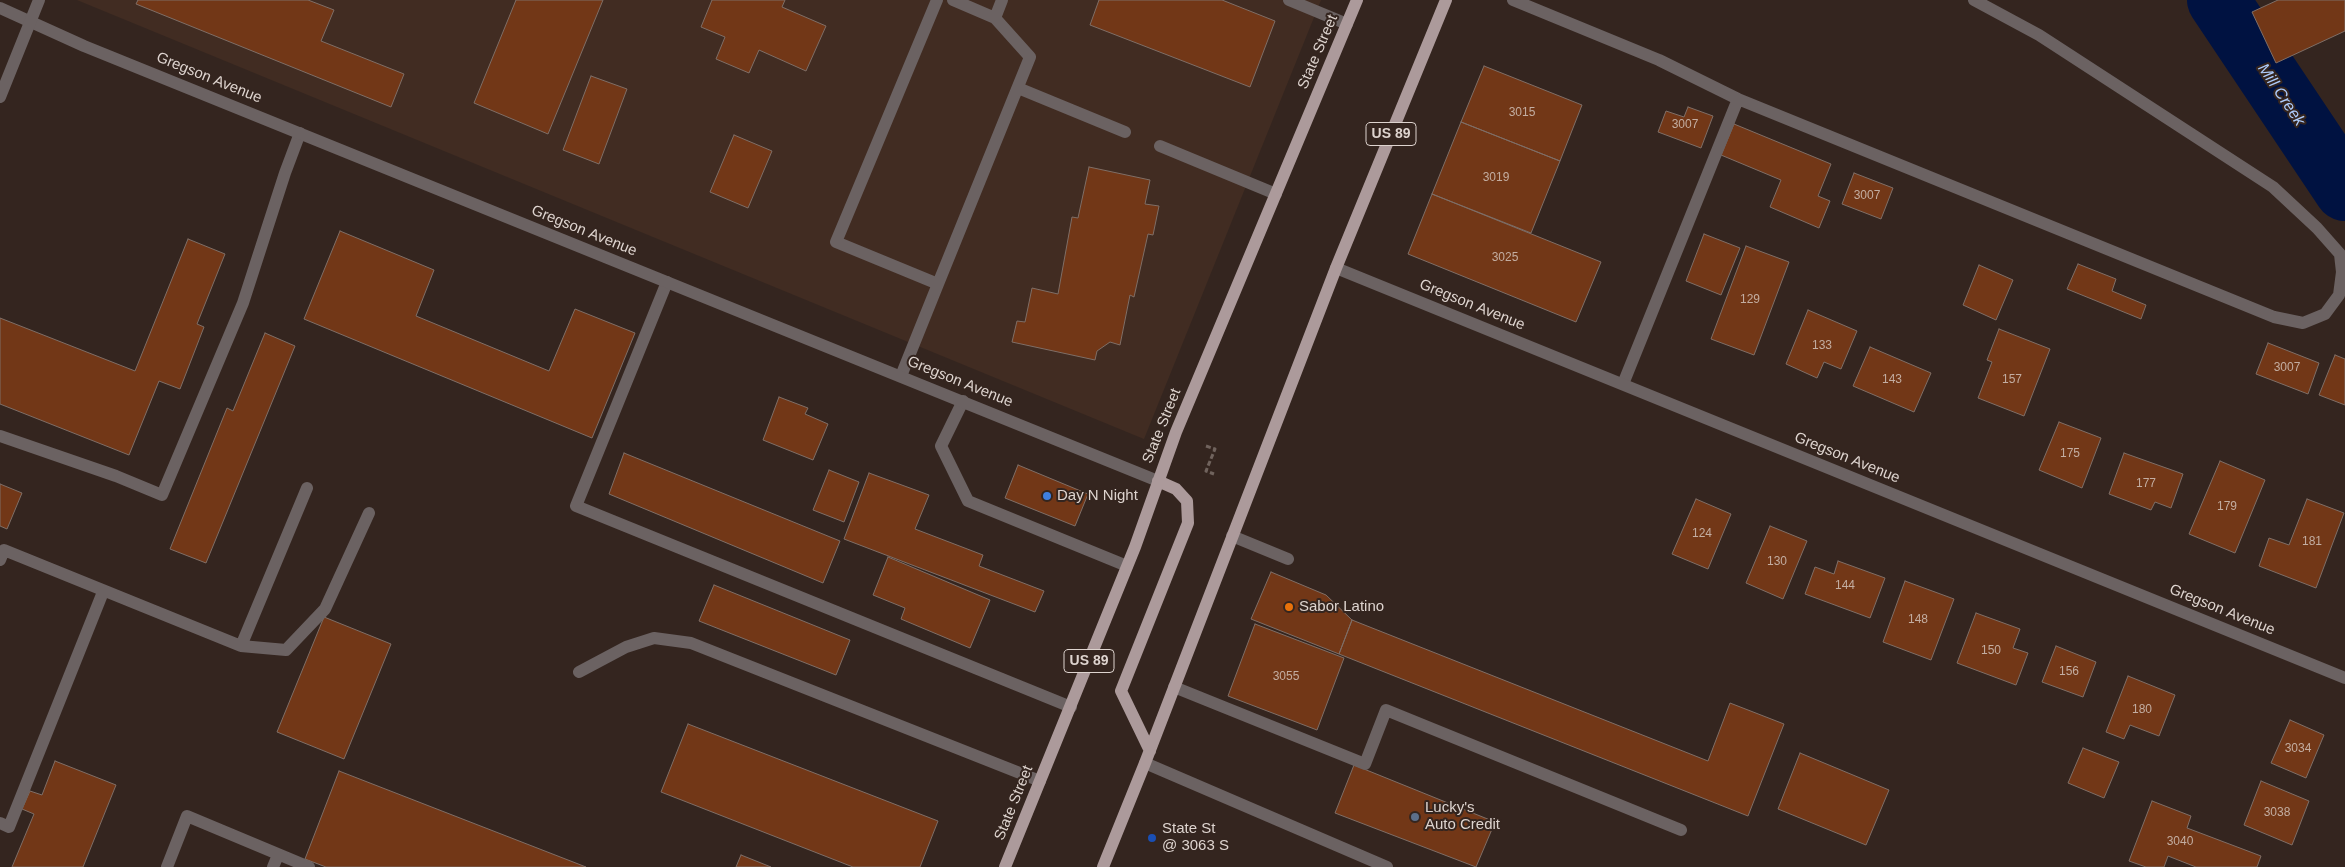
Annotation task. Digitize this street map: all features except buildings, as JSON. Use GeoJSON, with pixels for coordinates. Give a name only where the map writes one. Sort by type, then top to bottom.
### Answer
{"type":"FeatureCollection","features":[{"type":"Feature","properties":{"kind":"main road","name":"State Street"},"geometry":{"type":"LineString","coordinates":[[1005,867],[1127,566],[1158,480],[1357,0]]}},
{"type":"Feature","properties":{"kind":"main road","name":"US 89"},"geometry":{"type":"LineString","coordinates":[[1102,867],[1145,764],[1336,268],[1446,0]]}},
{"type":"Feature","properties":{"kind":"main road"},"geometry":{"type":"LineString","coordinates":[[1150,751],[1121,691],[1188,523],[1186,501],[1176,488],[1158,480]]}},
{"type":"Feature","properties":{"kind":"street"},"geometry":{"type":"LineString","coordinates":[[0,97],[39,0]]}},
{"type":"Feature","properties":{"kind":"street"},"geometry":{"type":"LineString","coordinates":[[937,0],[836,242],[938,284]]}},
{"type":"Feature","properties":{"kind":"street"},"geometry":{"type":"LineString","coordinates":[[901,376],[1030,57],[995,18],[953,0]]}},
{"type":"Feature","properties":{"kind":"street"},"geometry":{"type":"LineString","coordinates":[[995,18],[1002,0]]}},
{"type":"Feature","properties":{"kind":"street"},"geometry":{"type":"LineString","coordinates":[[1289,0],[1348,24]]}},
{"type":"Feature","properties":{"kind":"street"},"geometry":{"type":"LineString","coordinates":[[1513,0],[1660,60],[1738,99],[2274,317],[2303,324],[2325,314],[2339,295],[2342,251],[2273,187],[2039,34],[1974,0]]}},
{"type":"Feature","properties":{"kind":"street","name":"Gregson Avenue"},"geometry":{"type":"LineString","coordinates":[[0,8],[84,46],[1158,480]]}},
{"type":"Feature","properties":{"kind":"street"},"geometry":{"type":"LineString","coordinates":[[1018,88],[1125,132]]}},
{"type":"Feature","properties":{"kind":"street"},"geometry":{"type":"LineString","coordinates":[[1623,384],[1738,99]]}},
{"type":"Feature","properties":{"kind":"street"},"geometry":{"type":"LineString","coordinates":[[0,436],[116,476],[162,495],[243,304],[300,133]]}},
{"type":"Feature","properties":{"kind":"street"},"geometry":{"type":"LineString","coordinates":[[1160,146],[1276,194]]}},
{"type":"Feature","properties":{"kind":"street","name":"Gregson Avenue"},"geometry":{"type":"LineString","coordinates":[[1336,268],[2345,678]]}},
{"type":"Feature","properties":{"kind":"street"},"geometry":{"type":"LineString","coordinates":[[667,282],[576,506],[1071,706]]}},
{"type":"Feature","properties":{"kind":"street"},"geometry":{"type":"LineString","coordinates":[[962,401],[941,446],[968,501],[1127,566]]}},
{"type":"Feature","properties":{"kind":"street"},"geometry":{"type":"LineString","coordinates":[[241,646],[307,488]]}},
{"type":"Feature","properties":{"kind":"street"},"geometry":{"type":"LineString","coordinates":[[0,560],[4,550],[103,592],[241,646],[286,650],[325,610],[369,513]]}},
{"type":"Feature","properties":{"kind":"street"},"geometry":{"type":"LineString","coordinates":[[1232,536],[1288,559]]}},
{"type":"Feature","properties":{"kind":"street"},"geometry":{"type":"LineString","coordinates":[[0,823],[9,827],[103,592]]}},
{"type":"Feature","properties":{"kind":"street"},"geometry":{"type":"LineString","coordinates":[[579,672],[626,647],[654,638],[691,643],[1040,781]]}},
{"type":"Feature","properties":{"kind":"street"},"geometry":{"type":"LineString","coordinates":[[1174,687],[1365,764],[1386,710],[1681,830]]}},
{"type":"Feature","properties":{"kind":"street"},"geometry":{"type":"LineString","coordinates":[[1145,764],[1387,867]]}},
{"type":"Feature","properties":{"kind":"street"},"geometry":{"type":"LineString","coordinates":[[167,867],[187,816],[309,867]]}},
{"type":"Feature","properties":{"kind":"street"},"geometry":{"type":"LineString","coordinates":[[273,867],[278,855]]}},
{"type":"Feature","properties":{"kind":"path"},"geometry":{"type":"LineString","coordinates":[[1206,446],[1214,449],[1206,471],[1214,474]]}},
{"type":"Feature","properties":{"kind":"shaded area"},"geometry":{"type":"Polygon","coordinates":[[[77,0],[1321,0],[1144,439],[77,0]]]}},
{"type":"Feature","properties":{"kind":"waterway","name":"Mill Creek"},"geometry":{"type":"LineString","coordinates":[[2218,0],[2345,190]]}},
{"type":"Feature","properties":{"kind":"place","name":"Day N Night"},"geometry":{"type":"Point","coordinates":[1047,496]}},
{"type":"Feature","properties":{"kind":"place","name":"Sabor Latino"},"geometry":{"type":"Point","coordinates":[1289,607]}},
{"type":"Feature","properties":{"kind":"place","name":"Lucky's Auto Credit"},"geometry":{"type":"Point","coordinates":[1415,817]}},
{"type":"Feature","properties":{"kind":"place","name":"State St @ 3063 S"},"geometry":{"type":"Point","coordinates":[1152,838]}}]}
